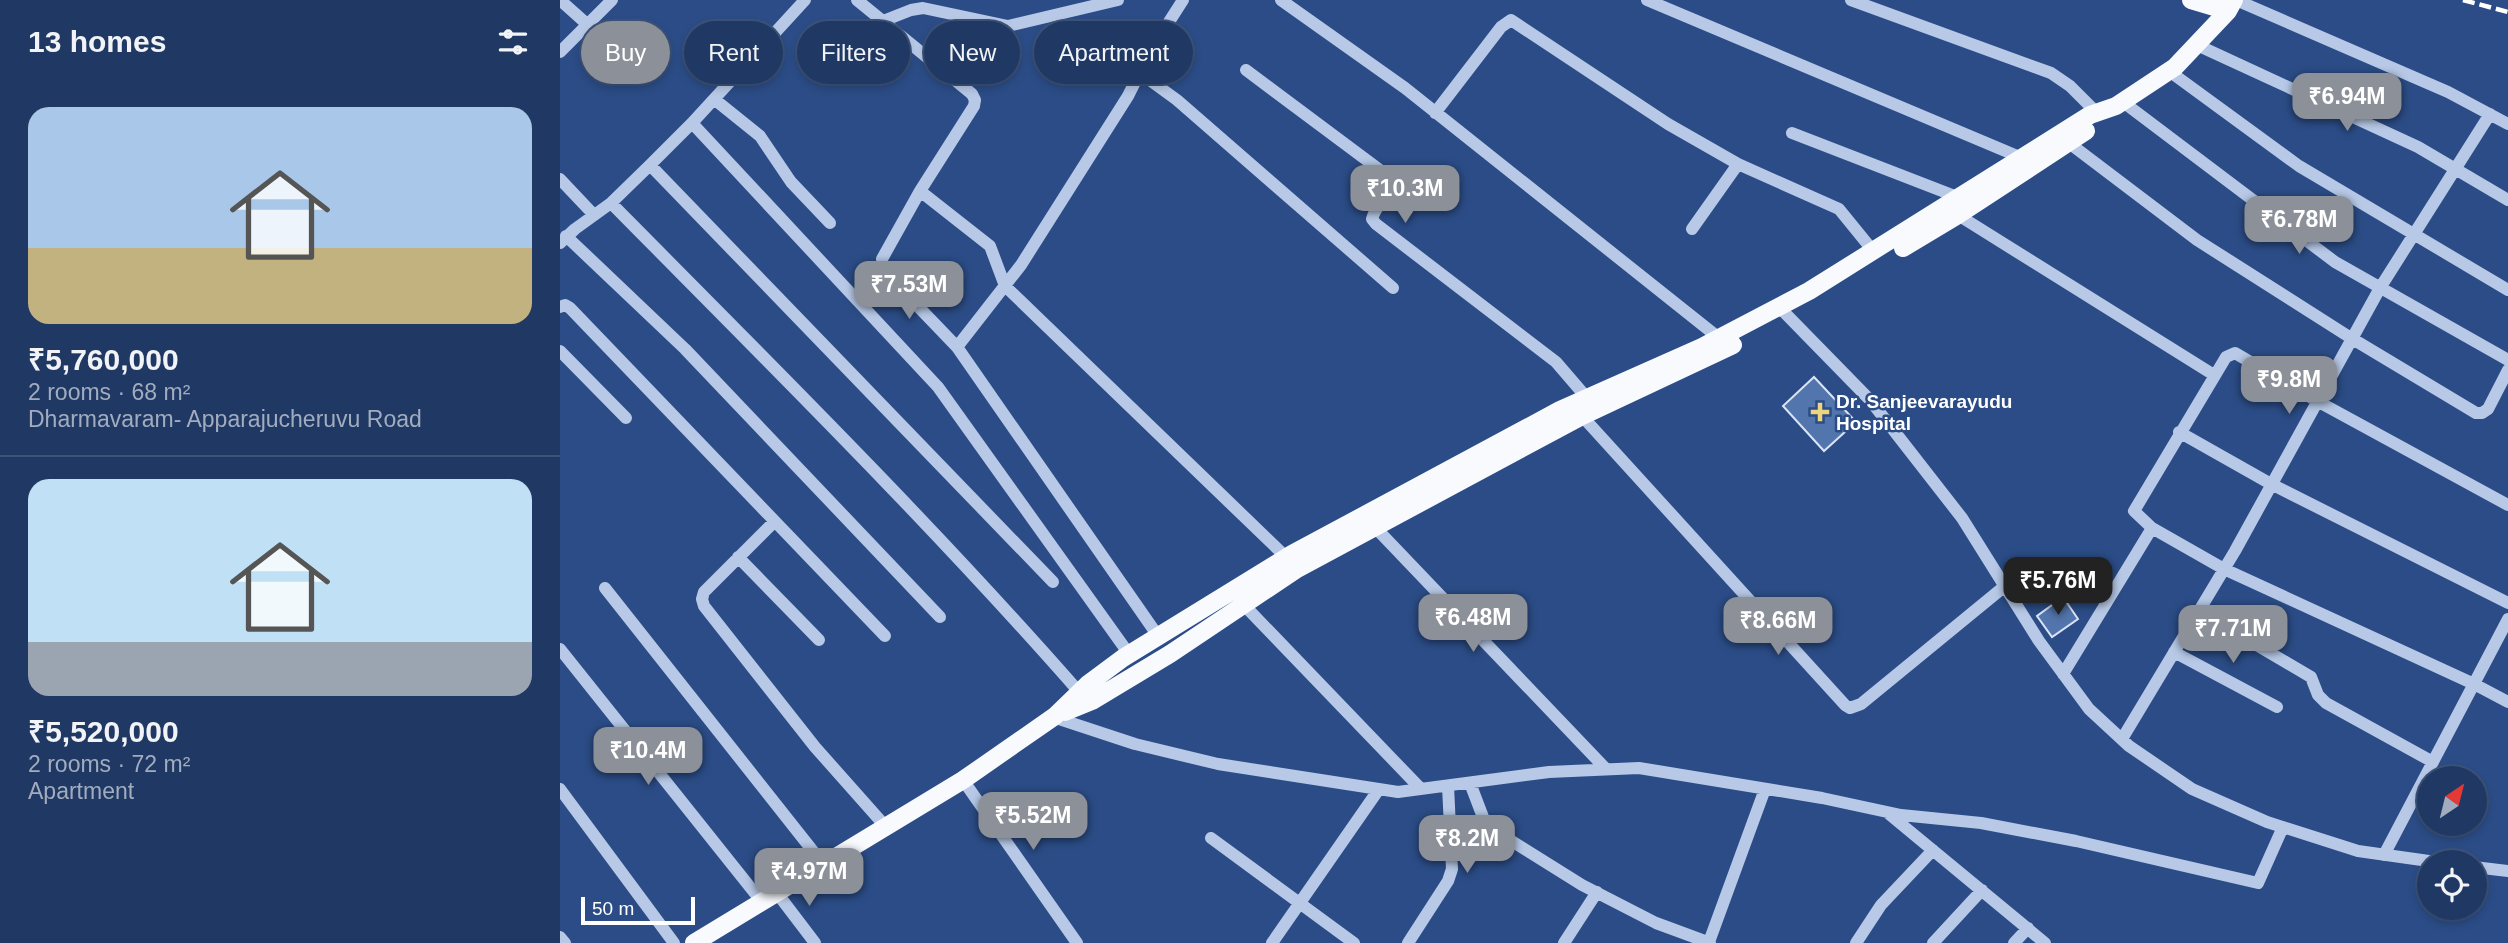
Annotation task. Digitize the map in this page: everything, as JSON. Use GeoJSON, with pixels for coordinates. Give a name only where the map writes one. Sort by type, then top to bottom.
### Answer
{"type":"FeatureCollection","features":[{"type":"Feature","properties":{"kind":"main road"},"geometry":{"type":"LineString","coordinates":[[2191,0],[2233,4]]}},
{"type":"Feature","properties":{"kind":"main road"},"geometry":{"type":"LineString","coordinates":[[1054,717],[1092,701],[1170,654],[1369,522],[1476,465],[1587,398],[1783,311],[2069,143],[2101,121],[2119,104],[2169,71],[2197,45],[2233,4]]}},
{"type":"Feature","properties":{"kind":"main road"},"geometry":{"type":"LineString","coordinates":[[1476,465],[1708,358],[1874,252],[1959,206],[2022,158],[2096,112],[2119,104]]}},
{"type":"Feature","properties":{"kind":"main road"},"geometry":{"type":"LineString","coordinates":[[694,943],[963,780],[1054,717],[1088,684],[1129,654],[1286,557],[1369,522]]}},
{"type":"Feature","properties":{"kind":"street"},"geometry":{"type":"LineString","coordinates":[[560,0],[584,21]]}},
{"type":"Feature","properties":{"kind":"street"},"geometry":{"type":"LineString","coordinates":[[592,21],[612,0]]}},
{"type":"Feature","properties":{"kind":"street"},"geometry":{"type":"LineString","coordinates":[[805,0],[692,123],[611,203],[563,239],[685,349],[940,617]]}},
{"type":"Feature","properties":{"kind":"street"},"geometry":{"type":"LineString","coordinates":[[857,0],[883,21],[923,8],[1008,26],[1118,0]]}},
{"type":"Feature","properties":{"kind":"street"},"geometry":{"type":"LineString","coordinates":[[1170,21],[1184,0]]}},
{"type":"Feature","properties":{"kind":"street"},"geometry":{"type":"LineString","coordinates":[[1281,0],[1387,75],[1720,338]]}},
{"type":"Feature","properties":{"kind":"street"},"geometry":{"type":"LineString","coordinates":[[1647,0],[2022,158]]}},
{"type":"Feature","properties":{"kind":"street"},"geometry":{"type":"LineString","coordinates":[[1851,0],[2051,74],[2070,86],[2096,112]]}},
{"type":"Feature","properties":{"kind":"street"},"geometry":{"type":"LineString","coordinates":[[2233,4],[2448,92],[2508,124]]}},
{"type":"Feature","properties":{"kind":"street"},"geometry":{"type":"LineString","coordinates":[[1435,113],[1501,27],[1511,20],[1668,124],[1738,164],[1839,209],[1874,252]]}},
{"type":"Feature","properties":{"kind":"street"},"geometry":{"type":"LineString","coordinates":[[560,52],[581,32]]}},
{"type":"Feature","properties":{"kind":"street"},"geometry":{"type":"LineString","coordinates":[[910,43],[972,94],[975,100],[974,106],[920,191],[881,265],[957,347],[1158,636]]}},
{"type":"Feature","properties":{"kind":"street"},"geometry":{"type":"LineString","coordinates":[[2197,45],[2418,148],[2508,200]]}},
{"type":"Feature","properties":{"kind":"street"},"geometry":{"type":"LineString","coordinates":[[1246,70],[1388,176],[1392,182],[1391,189],[1373,213],[1372,219],[1376,224],[1556,362],[1587,398]]}},
{"type":"Feature","properties":{"kind":"street"},"geometry":{"type":"LineString","coordinates":[[2169,71],[2299,166],[2508,290]]}},
{"type":"Feature","properties":{"kind":"street"},"geometry":{"type":"LineString","coordinates":[[957,347],[1028,254],[1133,84]]}},
{"type":"Feature","properties":{"kind":"street"},"geometry":{"type":"LineString","coordinates":[[1155,84],[1177,100],[1393,288]]}},
{"type":"Feature","properties":{"kind":"street"},"geometry":{"type":"LineString","coordinates":[[714,99],[760,136],[791,181],[830,223]]}},
{"type":"Feature","properties":{"kind":"street"},"geometry":{"type":"LineString","coordinates":[[2119,104],[2326,256],[2508,360]]}},
{"type":"Feature","properties":{"kind":"street"},"geometry":{"type":"LineString","coordinates":[[2122,739],[2224,569],[2380,288],[2490,114]]}},
{"type":"Feature","properties":{"kind":"street"},"geometry":{"type":"LineString","coordinates":[[692,123],[948,399],[1129,654]]}},
{"type":"Feature","properties":{"kind":"street"},"geometry":{"type":"LineString","coordinates":[[1792,133],[1959,206],[2214,376]]}},
{"type":"Feature","properties":{"kind":"street"},"geometry":{"type":"LineString","coordinates":[[2069,143],[2197,240],[2351,338],[2476,413],[2488,409],[2508,370]]}},
{"type":"Feature","properties":{"kind":"street"},"geometry":{"type":"LineString","coordinates":[[1692,229],[1738,164]]}},
{"type":"Feature","properties":{"kind":"street"},"geometry":{"type":"LineString","coordinates":[[649,165],[1053,582]]}},
{"type":"Feature","properties":{"kind":"street"},"geometry":{"type":"LineString","coordinates":[[560,179],[594,215]]}},
{"type":"Feature","properties":{"kind":"street"},"geometry":{"type":"LineString","coordinates":[[920,191],[990,246],[1005,286],[1286,557]]}},
{"type":"Feature","properties":{"kind":"street"},"geometry":{"type":"LineString","coordinates":[[611,203],[954,554],[1080,693]]}},
{"type":"Feature","properties":{"kind":"street"},"geometry":{"type":"LineString","coordinates":[[560,307],[565,305],[570,308],[885,636]]}},
{"type":"Feature","properties":{"kind":"street"},"geometry":{"type":"LineString","coordinates":[[1783,311],[1870,401],[1962,518],[2063,674],[2089,709],[2122,739],[2192,789],[2283,827],[2358,851],[2417,859]]}},
{"type":"Feature","properties":{"kind":"street"},"geometry":{"type":"LineString","coordinates":[[560,351],[626,418]]}},
{"type":"Feature","properties":{"kind":"street"},"geometry":{"type":"LineString","coordinates":[[2508,505],[2316,401],[2235,353],[2226,357],[2135,506],[2136,516],[2151,528],[2224,569],[2508,702]]}},
{"type":"Feature","properties":{"kind":"street"},"geometry":{"type":"LineString","coordinates":[[1582,416],[1850,708],[1861,704],[2005,586]]}},
{"type":"Feature","properties":{"kind":"street"},"geometry":{"type":"LineString","coordinates":[[2179,432],[2272,484],[2508,603]]}},
{"type":"Feature","properties":{"kind":"street"},"geometry":{"type":"LineString","coordinates":[[774,522],[704,592],[704,606],[815,747],[886,827]]}},
{"type":"Feature","properties":{"kind":"street"},"geometry":{"type":"LineString","coordinates":[[1369,522],[1606,769]]}},
{"type":"Feature","properties":{"kind":"street"},"geometry":{"type":"LineString","coordinates":[[2063,674],[2151,528]]}},
{"type":"Feature","properties":{"kind":"street"},"geometry":{"type":"LineString","coordinates":[[738,557],[819,640]]}},
{"type":"Feature","properties":{"kind":"street"},"geometry":{"type":"LineString","coordinates":[[605,588],[824,865]]}},
{"type":"Feature","properties":{"kind":"street"},"geometry":{"type":"LineString","coordinates":[[1244,605],[1422,789]]}},
{"type":"Feature","properties":{"kind":"street"},"geometry":{"type":"LineString","coordinates":[[2199,611],[2311,677],[2318,695],[2326,703],[2433,762]]}},
{"type":"Feature","properties":{"kind":"street"},"geometry":{"type":"LineString","coordinates":[[2385,855],[2508,618]]}},
{"type":"Feature","properties":{"kind":"street"},"geometry":{"type":"LineString","coordinates":[[560,649],[769,898],[815,943]]}},
{"type":"Feature","properties":{"kind":"street"},"geometry":{"type":"LineString","coordinates":[[2174,652],[2277,707]]}},
{"type":"Feature","properties":{"kind":"street"},"geometry":{"type":"LineString","coordinates":[[1054,717],[1135,744],[1218,764],[1398,792],[1549,772],[1639,768],[2076,841],[2258,883],[2283,827]]}},
{"type":"Feature","properties":{"kind":"street"},"geometry":{"type":"LineString","coordinates":[[963,780],[1077,943]]}},
{"type":"Feature","properties":{"kind":"street"},"geometry":{"type":"LineString","coordinates":[[1470,783],[1486,825],[1597,892],[1656,923],[1709,942],[1765,789]]}},
{"type":"Feature","properties":{"kind":"street"},"geometry":{"type":"LineString","coordinates":[[1408,943],[1448,881],[1452,869],[1448,786]]}},
{"type":"Feature","properties":{"kind":"street"},"geometry":{"type":"LineString","coordinates":[[560,789],[674,943]]}},
{"type":"Feature","properties":{"kind":"street"},"geometry":{"type":"LineString","coordinates":[[1272,943],[1379,789]]}},
{"type":"Feature","properties":{"kind":"street"},"geometry":{"type":"LineString","coordinates":[[1885,811],[2045,943]]}},
{"type":"Feature","properties":{"kind":"street"},"geometry":{"type":"LineString","coordinates":[[1211,838],[1354,943]]}},
{"type":"Feature","properties":{"kind":"street"},"geometry":{"type":"LineString","coordinates":[[1856,943],[1881,905],[1933,850]]}},
{"type":"Feature","properties":{"kind":"street"},"geometry":{"type":"LineString","coordinates":[[2487,869],[2508,871]]}},
{"type":"Feature","properties":{"kind":"street"},"geometry":{"type":"LineString","coordinates":[[1933,943],[1982,890]]}},
{"type":"Feature","properties":{"kind":"street"},"geometry":{"type":"LineString","coordinates":[[1564,943],[1597,892]]}},
{"type":"Feature","properties":{"kind":"street"},"geometry":{"type":"LineString","coordinates":[[2014,943],[2028,928]]}},
{"type":"Feature","properties":{"kind":"street"},"geometry":{"type":"LineString","coordinates":[[560,937],[565,943]]}},
{"type":"Feature","properties":{"kind":"building"},"geometry":{"type":"Polygon","coordinates":[[[1814,377],[1856,422],[1824,451],[1783,406],[1814,377]]]}},
{"type":"Feature","properties":{"kind":"building"},"geometry":{"type":"Polygon","coordinates":[[[2063,597],[2078,619],[2052,637],[2037,616],[2063,597]]]}},
{"type":"Feature","properties":{"kind":"railway"},"geometry":{"type":"LineString","coordinates":[[2463,0],[2508,12]]}},
{"type":"Feature","properties":{"kind":"place","name":"Dr. Sanjeevarayudu Hospital"},"geometry":{"type":"Point","coordinates":[1820,412]}}]}
